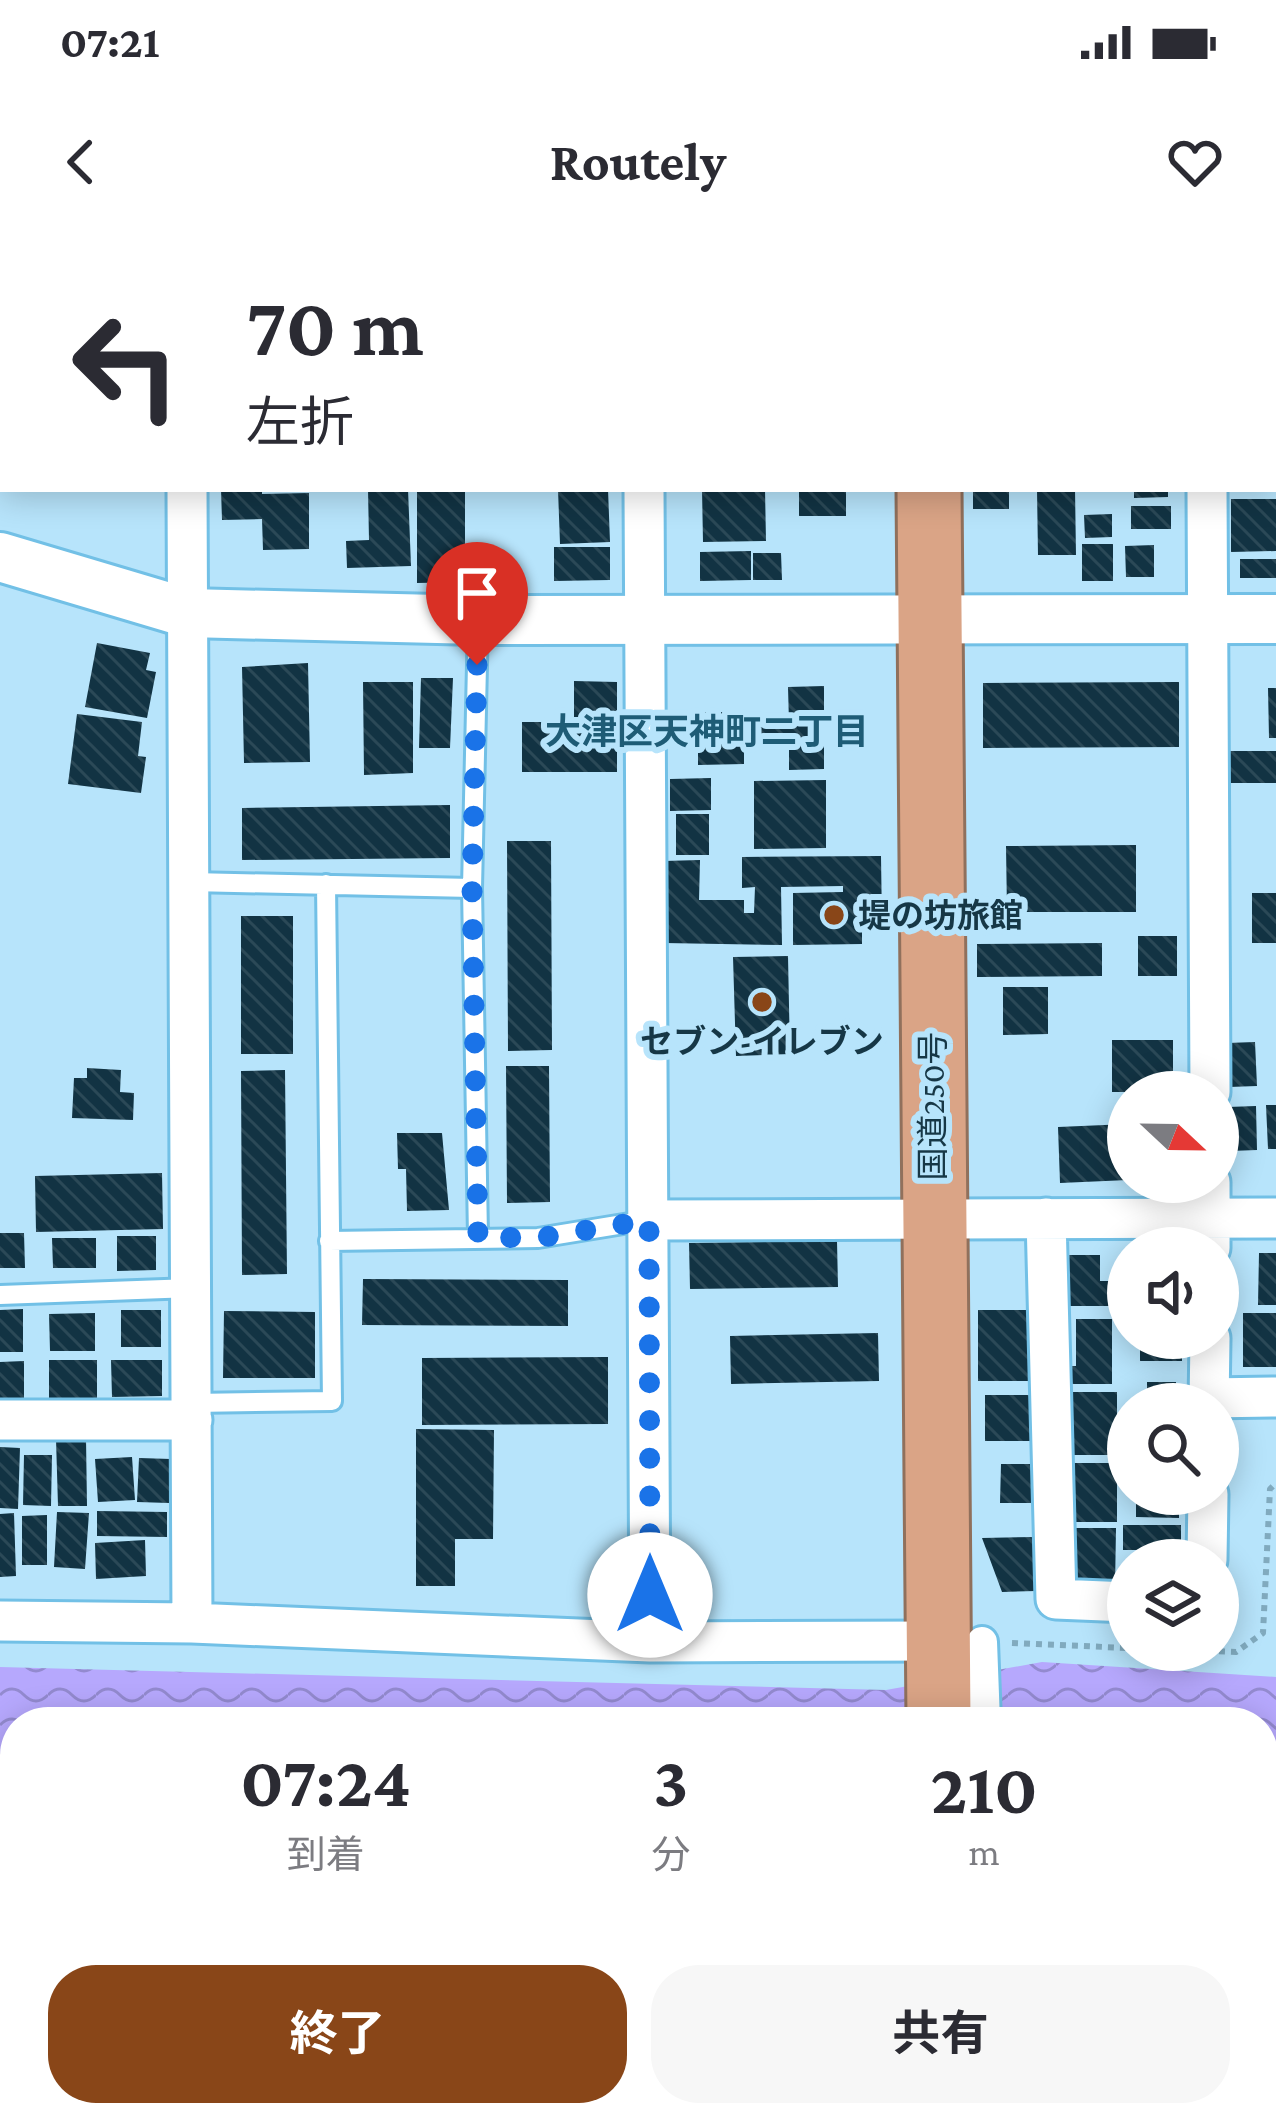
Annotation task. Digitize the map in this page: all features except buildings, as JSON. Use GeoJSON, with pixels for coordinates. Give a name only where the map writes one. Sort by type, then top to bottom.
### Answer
{"type":"FeatureCollection","features":[{"type":"Feature","properties":{"kind":"highway","name":"国道250号"},"geometry":{"type":"LineString","coordinates":[[929,492],[933,1217],[961,1641],[943,1707]]}},
{"type":"Feature","properties":{"kind":"street"},"geometry":{"type":"LineString","coordinates":[[187,492],[192,1623]]}},
{"type":"Feature","properties":{"kind":"street"},"geometry":{"type":"LineString","coordinates":[[644,492],[650,1642]]}},
{"type":"Feature","properties":{"kind":"street"},"geometry":{"type":"LineString","coordinates":[[1207,492],[1210,1071]]}},
{"type":"Feature","properties":{"kind":"street"},"geometry":{"type":"LineString","coordinates":[[0,557],[188,613],[478,620],[1276,619]]}},
{"type":"Feature","properties":{"kind":"street"},"geometry":{"type":"LineString","coordinates":[[1046,1217],[1056,1599],[1107,1602]]}},
{"type":"Feature","properties":{"kind":"street"},"geometry":{"type":"LineString","coordinates":[[649,1220],[1276,1218]]}},
{"type":"Feature","properties":{"kind":"street"},"geometry":{"type":"LineString","coordinates":[[1239,1399],[1276,1397]]}},
{"type":"Feature","properties":{"kind":"street"},"geometry":{"type":"LineString","coordinates":[[0,1420],[193,1411]]}},
{"type":"Feature","properties":{"kind":"street"},"geometry":{"type":"LineString","coordinates":[[0,1621],[192,1623],[650,1642],[961,1641],[981,1707]]}},
{"type":"Feature","properties":{"kind":"lane"},"geometry":{"type":"LineString","coordinates":[[478,620],[472,888],[478,1237]]}},
{"type":"Feature","properties":{"kind":"lane"},"geometry":{"type":"LineString","coordinates":[[191,882],[472,888]]}},
{"type":"Feature","properties":{"kind":"lane"},"geometry":{"type":"LineString","coordinates":[[193,1411],[332,1401],[326,884]]}},
{"type":"Feature","properties":{"kind":"lane"},"geometry":{"type":"LineString","coordinates":[[328,1241],[538,1238],[649,1220]]}},
{"type":"Feature","properties":{"kind":"lane"},"geometry":{"type":"LineString","coordinates":[[0,1295],[192,1288]]}},
{"type":"Feature","properties":{"kind":"path"},"geometry":{"type":"LineString","coordinates":[[1239,1650],[1263,1634],[1270,1489],[1276,1483]]}},
{"type":"Feature","properties":{"kind":"path"},"geometry":{"type":"LineString","coordinates":[[961,1641],[1107,1647]]}},
{"type":"Feature","properties":{"kind":"water"},"geometry":{"type":"Polygon","coordinates":[[[1042,1662],[1107,1666],[1107,1671],[1276,1677],[1276,1707],[0,1707],[0,1667],[886,1690],[1042,1662]]]}},
{"type":"Feature","properties":{"kind":"place","name":"堤の坊旅館"},"geometry":{"type":"Point","coordinates":[834,915]}},
{"type":"Feature","properties":{"kind":"place","name":"セブン-イレブン"},"geometry":{"type":"Point","coordinates":[762,1002]}},
{"type":"Feature","properties":{"kind":"district","name":"大津区天神町二丁目"},"geometry":{"type":"Point","coordinates":[707,732]}},
{"type":"Feature","properties":{"kind":"route"},"geometry":{"type":"LineString","coordinates":[[477,665],[472,888],[478,1237],[538,1238],[649,1220],[650,1595]]}}]}
